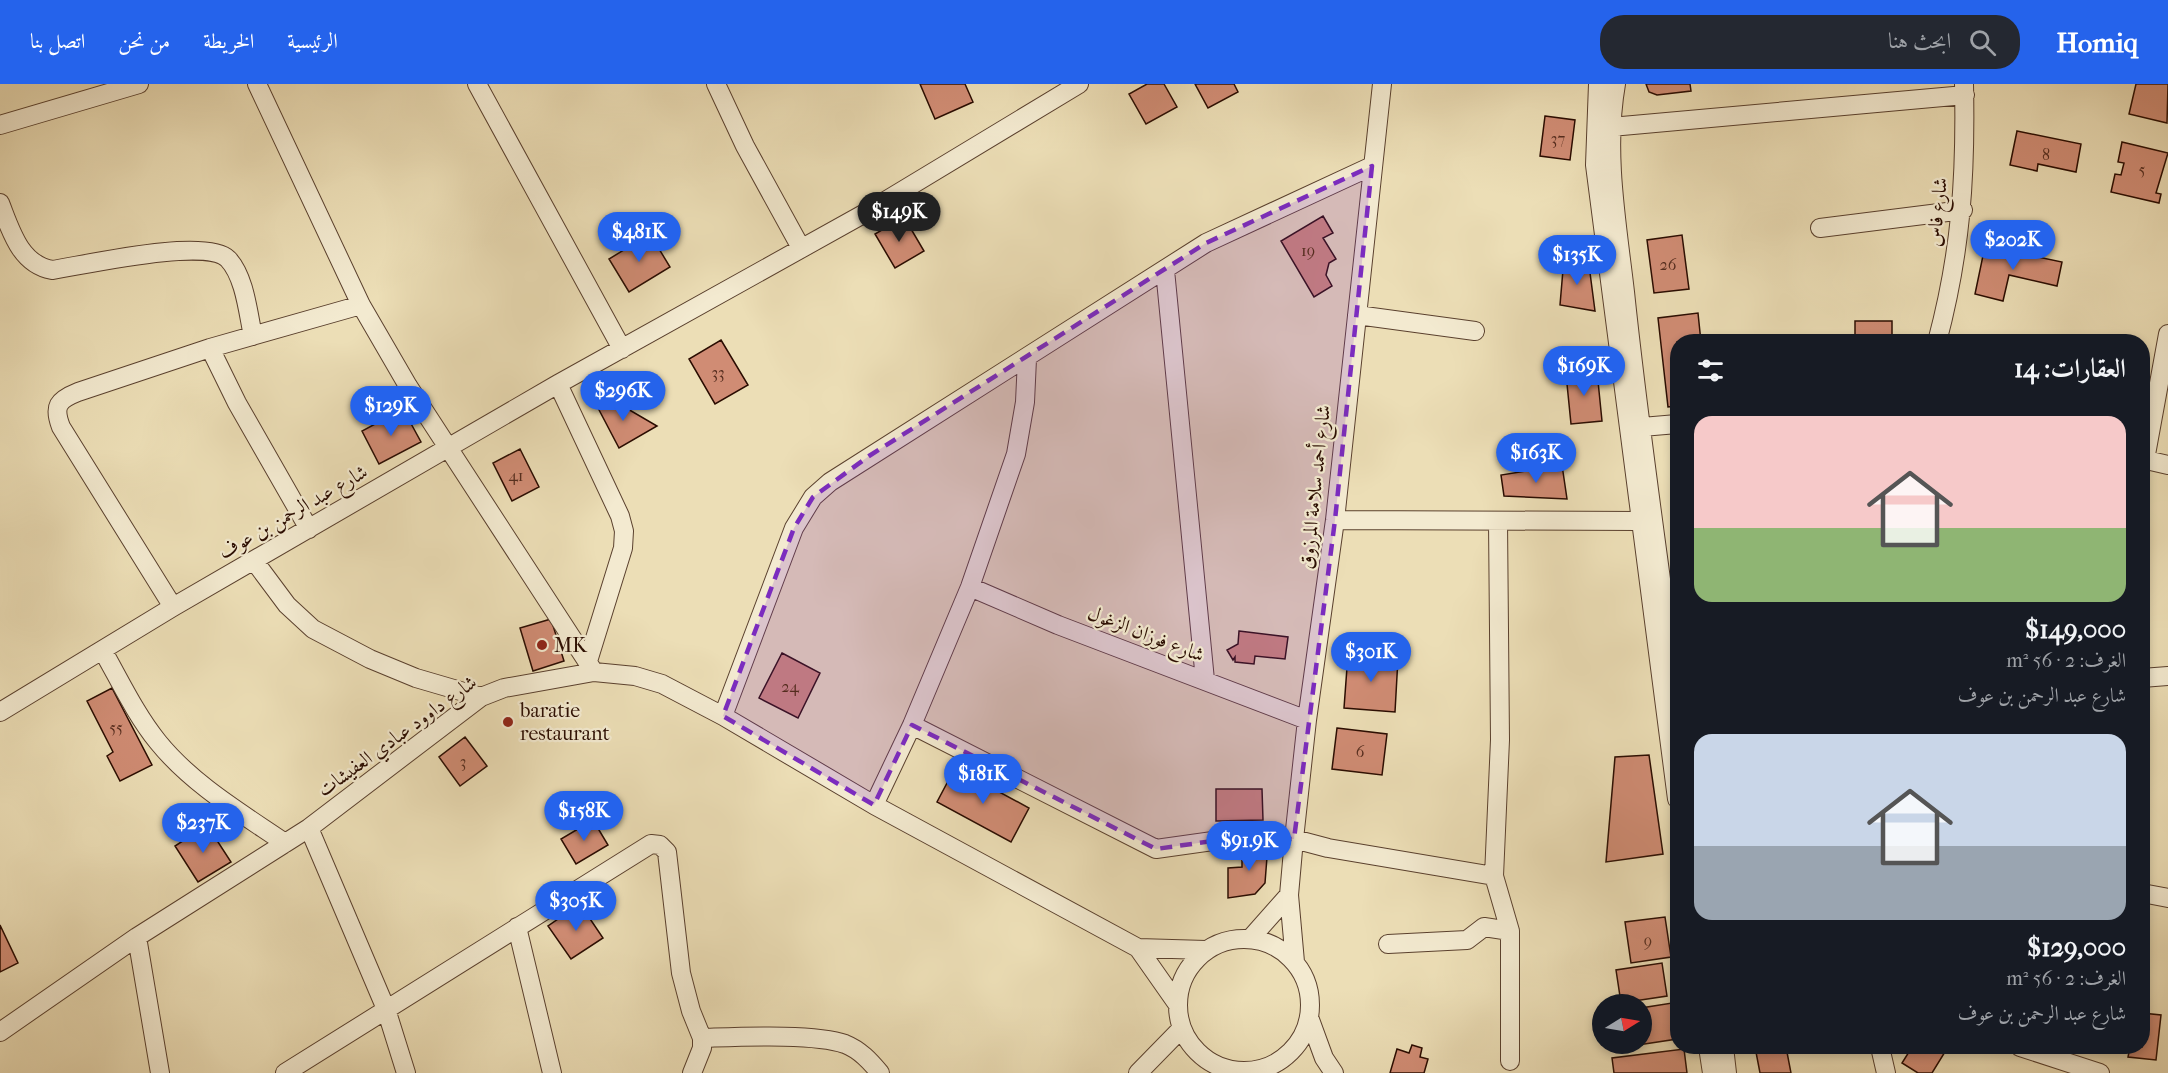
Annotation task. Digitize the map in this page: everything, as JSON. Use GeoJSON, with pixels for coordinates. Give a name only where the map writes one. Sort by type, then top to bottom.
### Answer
{"type":"FeatureCollection","features":[{"type":"Feature","properties":{"kind":"street"},"geometry":{"type":"LineString","coordinates":[[0,125],[117,87],[139,84]]}},
{"type":"Feature","properties":{"kind":"street"},"geometry":{"type":"LineString","coordinates":[[257,84],[361,305],[408,386],[591,666]]}},
{"type":"Feature","properties":{"kind":"street"},"geometry":{"type":"LineString","coordinates":[[477,84],[622,349]]}},
{"type":"Feature","properties":{"kind":"street"},"geometry":{"type":"LineString","coordinates":[[716,84],[744,146],[801,248]]}},
{"type":"Feature","properties":{"kind":"street","name":"شارع عبد الرحمن بن عوف"},"geometry":{"type":"LineString","coordinates":[[0,712],[173,607],[255,562],[558,384],[867,212],[1079,84]]}},
{"type":"Feature","properties":{"kind":"street","name":"شارع أحمد سلامة المرزوق"},"geometry":{"type":"LineString","coordinates":[[1295,962],[1289,895],[1294,839],[1307,720],[1335,520],[1382,84]]}},
{"type":"Feature","properties":{"kind":"street"},"geometry":{"type":"LineString","coordinates":[[1598,84],[1594,165],[1670,748]]}},
{"type":"Feature","properties":{"kind":"street"},"geometry":{"type":"LineString","coordinates":[[1616,84],[1611,127],[1612,167],[1620,255],[1670,643]]}},
{"type":"Feature","properties":{"kind":"street"},"geometry":{"type":"LineString","coordinates":[[1611,127],[1964,90]]}},
{"type":"Feature","properties":{"kind":"street","name":"شارع فاس"},"geometry":{"type":"LineString","coordinates":[[1939,334],[1952,280],[1962,210],[1964,90]]}},
{"type":"Feature","properties":{"kind":"street"},"geometry":{"type":"LineString","coordinates":[[723,716],[794,528],[813,497],[830,482],[1027,359],[1206,243],[1372,166]]}},
{"type":"Feature","properties":{"kind":"street"},"geometry":{"type":"LineString","coordinates":[[0,203],[13,236],[25,256],[43,268],[52,270],[196,249],[223,255],[236,271],[253,336]]}},
{"type":"Feature","properties":{"kind":"street"},"geometry":{"type":"LineString","coordinates":[[1820,228],[1962,210]]}},
{"type":"Feature","properties":{"kind":"street"},"geometry":{"type":"LineString","coordinates":[[1165,270],[1205,680]]}},
{"type":"Feature","properties":{"kind":"street"},"geometry":{"type":"LineString","coordinates":[[173,607],[61,427],[56,407],[59,402],[78,392],[210,348],[361,305]]}},
{"type":"Feature","properties":{"kind":"street"},"geometry":{"type":"LineString","coordinates":[[1358,315],[1475,331]]}},
{"type":"Feature","properties":{"kind":"street"},"geometry":{"type":"LineString","coordinates":[[2150,424],[2168,334]]}},
{"type":"Feature","properties":{"kind":"street"},"geometry":{"type":"LineString","coordinates":[[210,348],[233,396],[309,529]]}},
{"type":"Feature","properties":{"kind":"street"},"geometry":{"type":"LineString","coordinates":[[874,805],[912,724],[970,587],[1016,454],[1025,402],[1027,359]]}},
{"type":"Feature","properties":{"kind":"street"},"geometry":{"type":"LineString","coordinates":[[558,384],[620,516],[624,531],[622,548],[591,666]]}},
{"type":"Feature","properties":{"kind":"street"},"geometry":{"type":"LineString","coordinates":[[1642,427],[1670,425]]}},
{"type":"Feature","properties":{"kind":"street"},"geometry":{"type":"LineString","coordinates":[[2150,461],[2168,465]]}},
{"type":"Feature","properties":{"kind":"street"},"geometry":{"type":"LineString","coordinates":[[1335,520],[1639,521]]}},
{"type":"Feature","properties":{"kind":"street"},"geometry":{"type":"LineString","coordinates":[[1498,521],[1500,740],[1494,876],[1510,931],[1510,1061]]}},
{"type":"Feature","properties":{"kind":"street"},"geometry":{"type":"LineString","coordinates":[[255,562],[287,605],[313,629],[370,659],[416,678],[481,697]]}},
{"type":"Feature","properties":{"kind":"street","name":"شارع فوزان الزغول"},"geometry":{"type":"LineString","coordinates":[[970,587],[1058,625],[1307,720]]}},
{"type":"Feature","properties":{"kind":"street"},"geometry":{"type":"LineString","coordinates":[[103,651],[135,708],[173,759],[202,784],[285,843]]}},
{"type":"Feature","properties":{"kind":"street","name":"شارع داوود عبادي العفيشات"},"geometry":{"type":"LineString","coordinates":[[0,1032],[137,937],[309,828],[481,697],[504,688],[591,666],[662,684],[723,716],[874,805],[1138,948],[1178,1005]]}},
{"type":"Feature","properties":{"kind":"street"},"geometry":{"type":"LineString","coordinates":[[2150,677],[2168,676]]}},
{"type":"Feature","properties":{"kind":"street"},"geometry":{"type":"LineString","coordinates":[[912,724],[1156,849],[1234,838],[1294,839],[1328,848],[1494,876]]}},
{"type":"Feature","properties":{"kind":"street"},"geometry":{"type":"LineString","coordinates":[[309,828],[386,1009],[406,1073]]}},
{"type":"Feature","properties":{"kind":"street"},"geometry":{"type":"LineString","coordinates":[[285,1073],[651,844],[660,845],[667,852],[686,997],[702,1038],[702,1048],[692,1073]]}},
{"type":"Feature","properties":{"kind":"street"},"geometry":{"type":"LineString","coordinates":[[1250,939],[1289,895]]}},
{"type":"Feature","properties":{"kind":"street"},"geometry":{"type":"LineString","coordinates":[[2150,895],[2168,898]]}},
{"type":"Feature","properties":{"kind":"street"},"geometry":{"type":"LineString","coordinates":[[517,927],[552,1073]]}},
{"type":"Feature","properties":{"kind":"street"},"geometry":{"type":"LineString","coordinates":[[1388,944],[1467,940],[1484,927],[1510,931]]}},
{"type":"Feature","properties":{"kind":"street"},"geometry":{"type":"LineString","coordinates":[[137,937],[160,1073]]}},
{"type":"Feature","properties":{"kind":"street"},"geometry":{"type":"LineString","coordinates":[[1309,1017],[1300,1041],[1280,1067],[1227,1071],[1200,1054],[1182,1028],[1178,1005],[1183,978],[1206,950],[1222,942],[1250,939],[1279,948],[1295,962],[1308,988],[1309,1017],[1324,1058],[1334,1073]]}},
{"type":"Feature","properties":{"kind":"street","name":"شارع داوود عبادي العفيشات"},"geometry":{"type":"LineString","coordinates":[[1138,948],[1206,950]]}},
{"type":"Feature","properties":{"kind":"street"},"geometry":{"type":"LineString","coordinates":[[1138,1073],[1182,1028]]}},
{"type":"Feature","properties":{"kind":"street"},"geometry":{"type":"LineString","coordinates":[[702,1038],[825,1038],[847,1045],[866,1056],[880,1073]]}},
{"type":"Feature","properties":{"kind":"street"},"geometry":{"type":"LineString","coordinates":[[1709,1054],[1712,1073]]}},
{"type":"Feature","properties":{"kind":"street"},"geometry":{"type":"LineString","coordinates":[[1725,1054],[1727,1073]]}},
{"type":"Feature","properties":{"kind":"street"},"geometry":{"type":"LineString","coordinates":[[1882,1054],[1886,1073]]}},
{"type":"Feature","properties":{"kind":"street"},"geometry":{"type":"LineString","coordinates":[[2039,1054],[2077,1068],[2100,1073]]}},
{"type":"Feature","properties":{"kind":"highlighted area"},"geometry":{"type":"Polygon","coordinates":[[[1372,166],[1335,520],[1294,839],[1234,838],[1156,849],[912,725],[874,805],[723,716],[794,528],[813,497],[869,456],[1206,243],[1372,166]]]}},
{"type":"Feature","properties":{"kind":"building"},"geometry":{"type":"Polygon","coordinates":[[[920,84],[965,84],[973,102],[935,119],[920,84]]]}},
{"type":"Feature","properties":{"kind":"building"},"geometry":{"type":"Polygon","coordinates":[[[1147,84],[1164,84],[1177,107],[1146,124],[1129,94],[1147,84]]]}},
{"type":"Feature","properties":{"kind":"building"},"geometry":{"type":"Polygon","coordinates":[[[1195,84],[1234,84],[1238,92],[1208,108],[1195,84]]]}},
{"type":"Feature","properties":{"kind":"building"},"geometry":{"type":"Polygon","coordinates":[[[1646,84],[1690,84],[1691,91],[1657,95],[1649,92],[1646,84]]]}},
{"type":"Feature","properties":{"kind":"building"},"geometry":{"type":"Polygon","coordinates":[[[2136,84],[2168,84],[2167,123],[2129,114],[2136,84]]]}},
{"type":"Feature","properties":{"kind":"building"},"geometry":{"type":"Polygon","coordinates":[[[1545,116],[1575,120],[1570,160],[1540,156],[1545,116]]]}},
{"type":"Feature","properties":{"kind":"building"},"geometry":{"type":"Polygon","coordinates":[[[2017,131],[2081,144],[2076,172],[2038,164],[2037,171],[2010,165],[2017,131]]]}},
{"type":"Feature","properties":{"kind":"building"},"geometry":{"type":"Polygon","coordinates":[[[2122,142],[2168,153],[2156,193],[2161,194],[2159,203],[2111,192],[2115,174],[2121,175],[2124,163],[2118,162],[2122,142]]]}},
{"type":"Feature","properties":{"kind":"building"},"geometry":{"type":"Polygon","coordinates":[[[1323,216],[1333,233],[1323,238],[1336,259],[1329,263],[1326,275],[1332,286],[1314,297],[1281,241],[1323,216]]]}},
{"type":"Feature","properties":{"kind":"building"},"geometry":{"type":"Polygon","coordinates":[[[904,217],[924,251],[895,268],[875,234],[904,217]]]}},
{"type":"Feature","properties":{"kind":"building"},"geometry":{"type":"Polygon","coordinates":[[[650,234],[670,267],[629,292],[609,259],[650,234]]]}},
{"type":"Feature","properties":{"kind":"building"},"geometry":{"type":"Polygon","coordinates":[[[1682,235],[1689,289],[1654,293],[1647,240],[1682,235]]]}},
{"type":"Feature","properties":{"kind":"building"},"geometry":{"type":"Polygon","coordinates":[[[1985,246],[2062,262],[2057,286],[2009,275],[2003,301],[1975,294],[1985,246]]]}},
{"type":"Feature","properties":{"kind":"building"},"geometry":{"type":"Polygon","coordinates":[[[1564,258],[1589,265],[1595,311],[1560,305],[1564,258]]]}},
{"type":"Feature","properties":{"kind":"building"},"geometry":{"type":"Polygon","coordinates":[[[1698,313],[1700,334],[1670,334],[1670,407],[1668,407],[1658,318],[1698,313]]]}},
{"type":"Feature","properties":{"kind":"building"},"geometry":{"type":"Polygon","coordinates":[[[1855,321],[1892,321],[1892,334],[1855,334],[1855,321]]]}},
{"type":"Feature","properties":{"kind":"building"},"geometry":{"type":"Polygon","coordinates":[[[721,340],[748,385],[715,404],[689,359],[721,340]]]}},
{"type":"Feature","properties":{"kind":"building"},"geometry":{"type":"Polygon","coordinates":[[[1597,371],[1602,421],[1571,424],[1566,374],[1597,371]]]}},
{"type":"Feature","properties":{"kind":"building"},"geometry":{"type":"Polygon","coordinates":[[[609,398],[657,426],[619,448],[597,406],[609,398]]]}},
{"type":"Feature","properties":{"kind":"building"},"geometry":{"type":"Polygon","coordinates":[[[403,409],[421,442],[379,464],[362,431],[403,409]]]}},
{"type":"Feature","properties":{"kind":"building"},"geometry":{"type":"Polygon","coordinates":[[[520,449],[539,487],[512,501],[493,463],[520,449]]]}},
{"type":"Feature","properties":{"kind":"building"},"geometry":{"type":"Polygon","coordinates":[[[1562,465],[1567,499],[1504,496],[1501,475],[1562,465]]]}},
{"type":"Feature","properties":{"kind":"building","name":"MK"},"geometry":{"type":"Polygon","coordinates":[[[551,619],[564,661],[533,671],[520,628],[551,619]]]}},
{"type":"Feature","properties":{"kind":"building"},"geometry":{"type":"Polygon","coordinates":[[[1239,631],[1288,637],[1285,659],[1255,656],[1254,664],[1235,662],[1235,657],[1233,660],[1227,650],[1238,644],[1239,631]]]}},
{"type":"Feature","properties":{"kind":"building"},"geometry":{"type":"Polygon","coordinates":[[[782,653],[820,673],[798,718],[759,698],[782,653]]]}},
{"type":"Feature","properties":{"kind":"building"},"geometry":{"type":"Polygon","coordinates":[[[1348,654],[1398,658],[1395,712],[1344,708],[1348,654]]]}},
{"type":"Feature","properties":{"kind":"building"},"geometry":{"type":"Polygon","coordinates":[[[112,688],[152,765],[120,781],[107,756],[113,752],[87,701],[112,688]]]}},
{"type":"Feature","properties":{"kind":"building"},"geometry":{"type":"Polygon","coordinates":[[[1337,728],[1387,734],[1382,775],[1332,769],[1337,728]]]}},
{"type":"Feature","properties":{"kind":"building"},"geometry":{"type":"Polygon","coordinates":[[[465,737],[487,766],[460,786],[439,757],[465,737]]]}},
{"type":"Feature","properties":{"kind":"building"},"geometry":{"type":"Polygon","coordinates":[[[1649,755],[1663,854],[1606,862],[1615,757],[1649,755]]]}},
{"type":"Feature","properties":{"kind":"building"},"geometry":{"type":"Polygon","coordinates":[[[955,768],[1029,808],[1011,842],[937,802],[955,768]]]}},
{"type":"Feature","properties":{"kind":"building"},"geometry":{"type":"Polygon","coordinates":[[[1216,789],[1262,789],[1263,820],[1216,821],[1216,789]]]}},
{"type":"Feature","properties":{"kind":"building"},"geometry":{"type":"Polygon","coordinates":[[[593,820],[608,845],[576,864],[561,839],[593,820]]]}},
{"type":"Feature","properties":{"kind":"building"},"geometry":{"type":"Polygon","coordinates":[[[207,825],[231,862],[198,882],[175,846],[207,825]]]}},
{"type":"Feature","properties":{"kind":"building"},"geometry":{"type":"Polygon","coordinates":[[[1268,844],[1265,883],[1255,894],[1228,898],[1228,868],[1242,867],[1242,846],[1268,844]]]}},
{"type":"Feature","properties":{"kind":"building"},"geometry":{"type":"Polygon","coordinates":[[[580,904],[603,938],[571,959],[548,926],[580,904]]]}},
{"type":"Feature","properties":{"kind":"building"},"geometry":{"type":"Polygon","coordinates":[[[1665,917],[1670,957],[1631,963],[1625,922],[1665,917]]]}},
{"type":"Feature","properties":{"kind":"building"},"geometry":{"type":"Polygon","coordinates":[[[0,925],[18,963],[0,972],[0,925]]]}},
{"type":"Feature","properties":{"kind":"building"},"geometry":{"type":"Polygon","coordinates":[[[1662,963],[1667,996],[1652,998],[1652,994],[1620,994],[1616,970],[1662,963]]]}},
{"type":"Feature","properties":{"kind":"building"},"geometry":{"type":"Polygon","coordinates":[[[1670,1003],[1670,1040],[1652,1043],[1652,1006],[1670,1003]]]}},
{"type":"Feature","properties":{"kind":"building"},"geometry":{"type":"Polygon","coordinates":[[[2150,1014],[2161,1015],[2156,1060],[2128,1057],[2129,1054],[2150,1054],[2150,1014]]]}},
{"type":"Feature","properties":{"kind":"building"},"geometry":{"type":"Polygon","coordinates":[[[1412,1045],[1422,1048],[1420,1057],[1428,1059],[1424,1073],[1390,1073],[1397,1049],[1409,1053],[1412,1045]]]}},
{"type":"Feature","properties":{"kind":"building"},"geometry":{"type":"Polygon","coordinates":[[[1670,1051],[1670,1054],[1685,1054],[1687,1073],[1614,1073],[1612,1058],[1670,1051]]]}},
{"type":"Feature","properties":{"kind":"building"},"geometry":{"type":"Polygon","coordinates":[[[1756,1054],[1787,1054],[1791,1073],[1760,1073],[1756,1054]]]}},
{"type":"Feature","properties":{"kind":"building"},"geometry":{"type":"Polygon","coordinates":[[[1908,1054],[1944,1054],[1932,1073],[1918,1073],[1902,1063],[1908,1054]]]}},
{"type":"Feature","properties":{"kind":"place","name":"MK"},"geometry":{"type":"Point","coordinates":[542,645]}},
{"type":"Feature","properties":{"kind":"place","name":"baratie restaurant"},"geometry":{"type":"Point","coordinates":[508,722]}}]}
